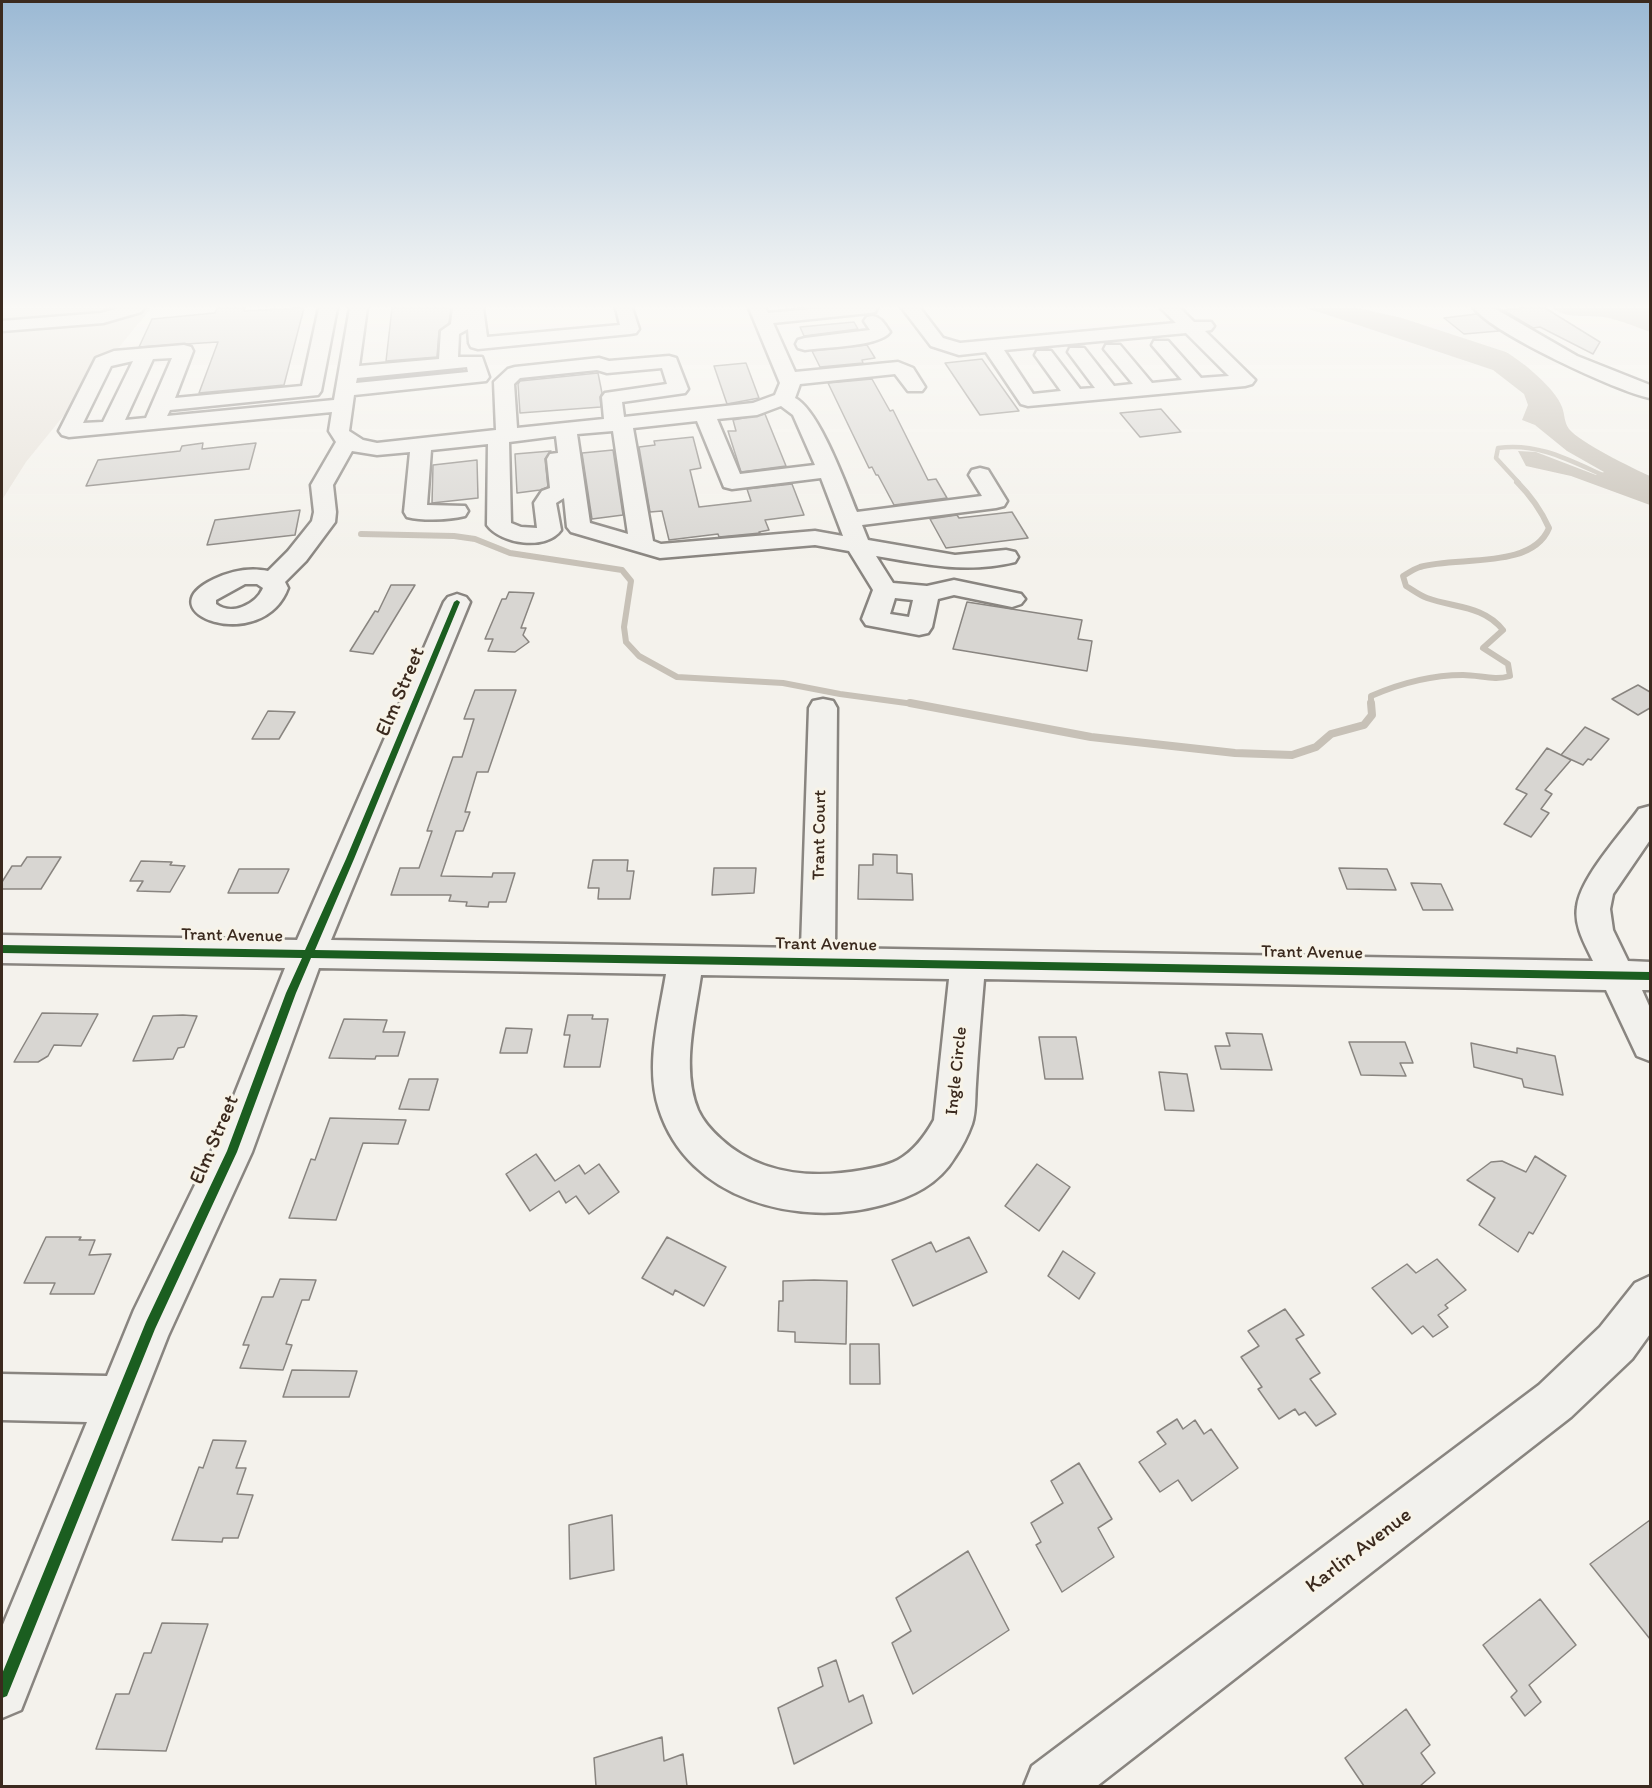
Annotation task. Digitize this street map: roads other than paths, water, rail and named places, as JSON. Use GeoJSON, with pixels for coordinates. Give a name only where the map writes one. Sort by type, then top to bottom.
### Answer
{"type":"FeatureCollection","features":[{"type":"Feature","properties":{"kind":"street"},"geometry":{"type":"LineString","coordinates":[[88,391],[69,431],[111,427],[158,414],[309,400],[344,406],[379,391]]}},
{"type":"Feature","properties":{"kind":"street"},"geometry":{"type":"LineString","coordinates":[[111,427],[128,391]]}},
{"type":"Feature","properties":{"kind":"street"},"geometry":{"type":"LineString","coordinates":[[158,414],[167,391]]}},
{"type":"Feature","properties":{"kind":"street"},"geometry":{"type":"LineString","coordinates":[[309,400],[311,391]]}},
{"type":"Feature","properties":{"kind":"street"},"geometry":{"type":"LineString","coordinates":[[272,581],[297,556],[323,522],[326,512],[322,485],[346,391]]}},
{"type":"Feature","properties":{"kind":"street"},"geometry":{"type":"LineString","coordinates":[[55,449],[344,406],[412,391]]}},
{"type":"Feature","properties":{"kind":"street"},"geometry":{"type":"LineString","coordinates":[[504,391],[499,525],[508,532],[537,536],[549,530],[544,503],[550,496],[561,491],[560,430]]}},
{"type":"Feature","properties":{"kind":"street"},"geometry":{"type":"LineString","coordinates":[[611,391],[642,545]]}},
{"type":"Feature","properties":{"kind":"street"},"geometry":{"type":"LineString","coordinates":[[612,397],[653,391]]}},
{"type":"Feature","properties":{"kind":"street"},"geometry":{"type":"LineString","coordinates":[[344,406],[357,446],[377,449],[757,409],[782,391]]}},
{"type":"Feature","properties":{"kind":"street"},"geometry":{"type":"LineString","coordinates":[[787,391],[802,413],[829,470],[859,547],[885,590]]}},
{"type":"Feature","properties":{"kind":"street"},"geometry":{"type":"LineString","coordinates":[[1022,391],[1028,400],[1129,391]]}},
{"type":"Feature","properties":{"kind":"street"},"geometry":{"type":"LineString","coordinates":[[1072,391],[1076,396]]}},
{"type":"Feature","properties":{"kind":"street"},"geometry":{"type":"LineString","coordinates":[[705,415],[732,482],[829,470]]}},
{"type":"Feature","properties":{"kind":"street"},"geometry":{"type":"LineString","coordinates":[[560,430],[579,527],[642,545],[660,550],[815,538],[955,562],[1006,557]]}},
{"type":"Feature","properties":{"kind":"street"},"geometry":{"type":"LineString","coordinates":[[421,445],[415,512],[457,511]]}},
{"type":"Feature","properties":{"kind":"street"},"geometry":{"type":"LineString","coordinates":[[849,520],[996,501],[980,475]]}},
{"type":"Feature","properties":{"kind":"street"},"geometry":{"type":"LineString","coordinates":[[885,590],[927,594],[954,587],[1012,598]]}},
{"type":"Feature","properties":{"kind":"street"},"geometry":{"type":"LineString","coordinates":[[885,590],[875,619],[919,627],[927,594]]}},
{"type":"Feature","properties":{"kind":"street","name":"Elm Street"},"geometry":{"type":"LineString","coordinates":[[2,1691],[150,1326],[232,1152],[291,993],[457,602]]}},
{"type":"Feature","properties":{"kind":"street","name":"Trant Court"},"geometry":{"type":"LineString","coordinates":[[818,961],[823,708]]}},
{"type":"Feature","properties":{"kind":"street"},"geometry":{"type":"LineString","coordinates":[[1650,817],[1596,891],[1593,909],[1596,930],[1634,975],[1650,1045]]}},
{"type":"Feature","properties":{"kind":"street","name":"Trant Avenue"},"geometry":{"type":"LineString","coordinates":[[2,949],[1634,975]]}},
{"type":"Feature","properties":{"kind":"street","name":"Ingle Circle"},"geometry":{"type":"LineString","coordinates":[[686,960],[672,1081],[679,1110],[692,1137],[710,1156],[739,1175],[772,1188],[808,1194],[844,1194],[894,1183],[922,1167],[942,1144],[952,1122],[968,963]]}},
{"type":"Feature","properties":{"kind":"street","name":"Karlin Avenue"},"geometry":{"type":"LineString","coordinates":[[1052,1786],[1555,1401],[1616,1343],[1650,1298]]}},
{"type":"Feature","properties":{"kind":"street"},"geometry":{"type":"LineString","coordinates":[[2,1397],[120,1400]]}},
{"type":"Feature","properties":{"kind":"waterway"},"geometry":{"type":"LineString","coordinates":[[1519,483],[1496,458],[1498,448],[1541,450],[1607,477]]}},
{"type":"Feature","properties":{"kind":"waterway"},"geometry":{"type":"LineString","coordinates":[[1371,703],[1371,696],[1428,678],[1451,675],[1493,678],[1510,676],[1508,664],[1483,648],[1503,630],[1495,622],[1468,608],[1427,598],[1406,586],[1403,576],[1418,568],[1435,564],[1510,556],[1527,550],[1540,541],[1549,528],[1543,515],[1517,482]]}},
{"type":"Feature","properties":{"kind":"waterway"},"geometry":{"type":"LineString","coordinates":[[361,534],[454,536],[475,539],[510,553],[622,570],[631,581],[624,627],[626,642],[639,656],[677,677],[783,683],[840,694],[920,705]]}},
{"type":"Feature","properties":{"kind":"waterway"},"geometry":{"type":"LineString","coordinates":[[910,703],[920,705]]}},
{"type":"Feature","properties":{"kind":"waterway"},"geometry":{"type":"LineString","coordinates":[[920,705],[1091,737],[1235,753],[1292,755],[1316,747],[1331,734],[1364,725],[1372,715],[1371,703]]}}]}
